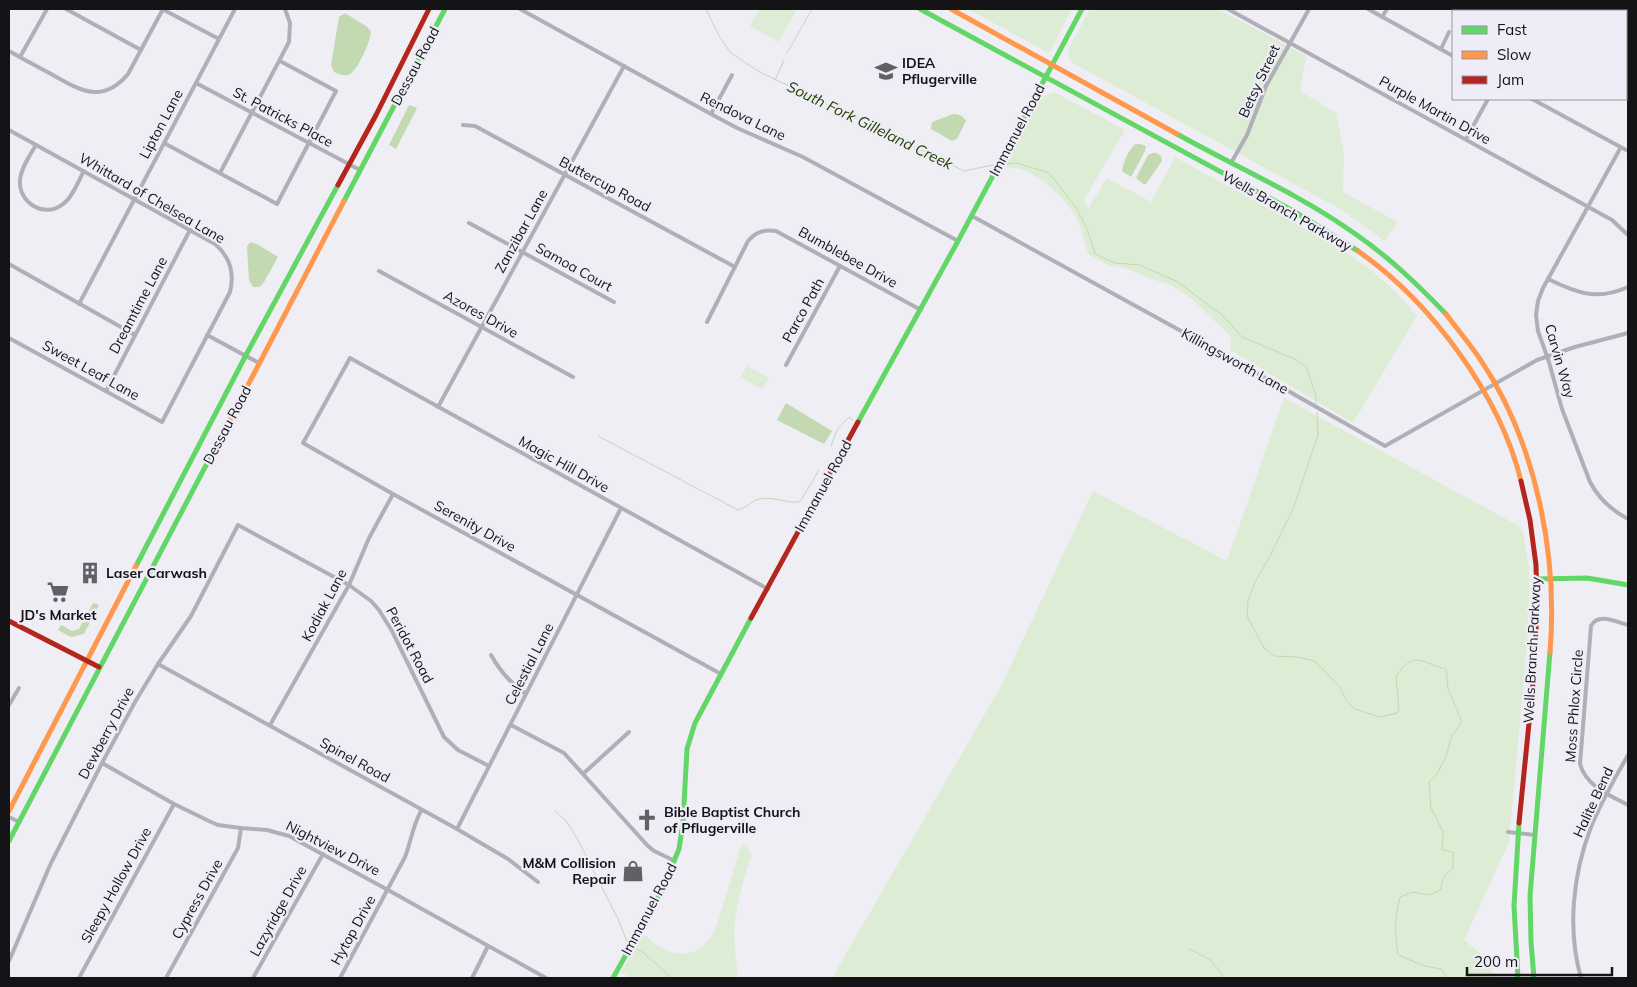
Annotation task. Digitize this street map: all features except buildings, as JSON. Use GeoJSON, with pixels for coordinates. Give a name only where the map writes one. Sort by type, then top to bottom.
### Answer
{"type":"FeatureCollection","features":[{"type":"Feature","properties":{"kind":"street"},"geometry":{"type":"LineString","coordinates":[[20,57],[47,9]]}},
{"type":"Feature","properties":{"kind":"street"},"geometry":{"type":"LineString","coordinates":[[66,9],[141,50]]}},
{"type":"Feature","properties":{"kind":"street"},"geometry":{"type":"LineString","coordinates":[[9,51],[78,89],[99,92],[110,90],[128,74],[163,9],[219,39]]}},
{"type":"Feature","properties":{"kind":"street","name":"Lipton Lane"},"geometry":{"type":"LineString","coordinates":[[79,304],[235,9]]}},
{"type":"Feature","properties":{"kind":"street"},"geometry":{"type":"LineString","coordinates":[[220,173],[280,61],[290,36],[290,23],[285,9]]}},
{"type":"Feature","properties":{"kind":"street","name":"Dessau Road"},"geometry":{"type":"LineString","coordinates":[[9,811],[86,660],[246,355],[349,165],[429,9]]}},
{"type":"Feature","properties":{"kind":"street","name":"Dessau Road"},"geometry":{"type":"LineString","coordinates":[[9,841],[99,666],[445,9]]}},
{"type":"Feature","properties":{"kind":"street","name":"Rendova Lane"},"geometry":{"type":"LineString","coordinates":[[520,9],[737,128],[803,157],[958,241]]}},
{"type":"Feature","properties":{"kind":"street","name":"Wells Branch Parkway"},"geometry":{"type":"LineString","coordinates":[[920,9],[1295,212],[1344,241],[1400,285],[1432,318],[1456,348],[1484,389],[1502,427],[1527,498],[1537,579],[1535,642],[1514,896],[1518,978]]}},
{"type":"Feature","properties":{"kind":"street","name":"Wells Branch Parkway"},"geometry":{"type":"LineString","coordinates":[[951,9],[1302,201],[1353,231],[1402,269],[1442,309],[1467,340],[1496,383],[1515,422],[1540,494],[1552,578],[1553,612],[1551,643],[1530,896],[1530,942],[1534,978]]}},
{"type":"Feature","properties":{"kind":"street","name":"Immanuel Road"},"geometry":{"type":"LineString","coordinates":[[613,978],[662,890],[675,861],[681,836],[685,766],[689,741],[701,710],[921,310],[1082,9]]}},
{"type":"Feature","properties":{"kind":"street","name":"Purple Martin Drive"},"geometry":{"type":"LineString","coordinates":[[1228,9],[1612,220],[1628,235]]}},
{"type":"Feature","properties":{"kind":"street","name":"Betsy Street"},"geometry":{"type":"LineString","coordinates":[[1231,163],[1247,135],[1266,86],[1309,9]]}},
{"type":"Feature","properties":{"kind":"street"},"geometry":{"type":"LineString","coordinates":[[1368,9],[1452,55]]}},
{"type":"Feature","properties":{"kind":"street"},"geometry":{"type":"LineString","coordinates":[[1382,16],[1386,9]]}},
{"type":"Feature","properties":{"kind":"street"},"geometry":{"type":"LineString","coordinates":[[1440,48],[1449,32]]}},
{"type":"Feature","properties":{"kind":"street"},"geometry":{"type":"LineString","coordinates":[[164,143],[277,204],[336,91],[280,61]]}},
{"type":"Feature","properties":{"kind":"street","name":"Zanzibar Lane"},"geometry":{"type":"LineString","coordinates":[[438,407],[624,66]]}},
{"type":"Feature","properties":{"kind":"street"},"geometry":{"type":"LineString","coordinates":[[711,114],[732,75]]}},
{"type":"Feature","properties":{"kind":"street","name":"St. Patricks Place"},"geometry":{"type":"LineString","coordinates":[[196,83],[360,170]]}},
{"type":"Feature","properties":{"kind":"street"},"geometry":{"type":"LineString","coordinates":[[1466,139],[1487,100]]}},
{"type":"Feature","properties":{"kind":"street"},"geometry":{"type":"LineString","coordinates":[[1534,100],[1628,151]]}},
{"type":"Feature","properties":{"kind":"street","name":"Buttercup Road"},"geometry":{"type":"LineString","coordinates":[[463,125],[475,126],[735,267]]}},
{"type":"Feature","properties":{"kind":"street","name":"Whittard of Chelsea Lane"},"geometry":{"type":"LineString","coordinates":[[9,130],[215,244],[222,249],[230,261],[232,268],[230,292],[162,422]]}},
{"type":"Feature","properties":{"kind":"street"},"geometry":{"type":"LineString","coordinates":[[36,145],[22,170],[19,183],[24,197],[36,207],[48,210],[63,204],[70,197],[84,171]]}},
{"type":"Feature","properties":{"kind":"street","name":"Carvin Way"},"geometry":{"type":"LineString","coordinates":[[1621,147],[1542,288],[1536,315],[1538,331],[1548,356],[1562,409],[1590,482],[1596,493],[1610,508],[1628,519]]}},
{"type":"Feature","properties":{"kind":"street","name":"Killingsworth Lane"},"geometry":{"type":"LineString","coordinates":[[972,216],[1232,359],[1385,446],[1537,360],[1575,347],[1628,333]]}},
{"type":"Feature","properties":{"kind":"street","name":"Samoa Court"},"geometry":{"type":"LineString","coordinates":[[469,223],[614,302]]}},
{"type":"Feature","properties":{"kind":"street","name":"Dreamtime Lane"},"geometry":{"type":"LineString","coordinates":[[106,391],[190,230]]}},
{"type":"Feature","properties":{"kind":"street","name":"Bumblebee Drive"},"geometry":{"type":"LineString","coordinates":[[735,267],[752,236],[763,231],[776,231],[921,310]]}},
{"type":"Feature","properties":{"kind":"street"},"geometry":{"type":"LineString","coordinates":[[9,264],[135,335]]}},
{"type":"Feature","properties":{"kind":"street","name":"Parco Path"},"geometry":{"type":"LineString","coordinates":[[786,365],[840,266]]}},
{"type":"Feature","properties":{"kind":"street"},"geometry":{"type":"LineString","coordinates":[[707,322],[735,267]]}},
{"type":"Feature","properties":{"kind":"street","name":"Azores Drive"},"geometry":{"type":"LineString","coordinates":[[379,271],[573,377]]}},
{"type":"Feature","properties":{"kind":"street"},"geometry":{"type":"LineString","coordinates":[[1548,279],[1582,294],[1600,295],[1628,288]]}},
{"type":"Feature","properties":{"kind":"street"},"geometry":{"type":"LineString","coordinates":[[207,335],[259,363]]}},
{"type":"Feature","properties":{"kind":"street","name":"Sweet Leaf Lane"},"geometry":{"type":"LineString","coordinates":[[9,338],[162,422]]}},
{"type":"Feature","properties":{"kind":"street","name":"Magic Hill Drive"},"geometry":{"type":"LineString","coordinates":[[350,358],[768,589]]}},
{"type":"Feature","properties":{"kind":"street","name":"Serenity Drive"},"geometry":{"type":"LineString","coordinates":[[350,358],[304,443],[721,674]]}},
{"type":"Feature","properties":{"kind":"street","name":"Kodiak Lane"},"geometry":{"type":"LineString","coordinates":[[270,725],[349,585],[369,538],[393,494]]}},
{"type":"Feature","properties":{"kind":"street","name":"Celestial Lane"},"geometry":{"type":"LineString","coordinates":[[457,830],[622,508]]}},
{"type":"Feature","properties":{"kind":"street","name":"Peridot Road"},"geometry":{"type":"LineString","coordinates":[[238,525],[349,585],[371,601],[386,619],[444,737],[458,750],[489,766]]}},
{"type":"Feature","properties":{"kind":"street","name":"Dewberry Drive"},"geometry":{"type":"LineString","coordinates":[[9,961],[51,863],[102,763],[158,664],[191,616],[238,525]]}},
{"type":"Feature","properties":{"kind":"street"},"geometry":{"type":"LineString","coordinates":[[1537,579],[1587,578],[1628,585]]}},
{"type":"Feature","properties":{"kind":"street","name":"Moss Phlox Circle"},"geometry":{"type":"LineString","coordinates":[[1628,625],[1606,619],[1597,619],[1593,621],[1591,626],[1580,764],[1583,774],[1589,782],[1628,805]]}},
{"type":"Feature","properties":{"kind":"street"},"geometry":{"type":"LineString","coordinates":[[9,621],[99,666]]}},
{"type":"Feature","properties":{"kind":"street"},"geometry":{"type":"LineString","coordinates":[[491,655],[505,676],[526,694]]}},
{"type":"Feature","properties":{"kind":"street","name":"Spinel Road"},"geometry":{"type":"LineString","coordinates":[[158,664],[508,859],[538,882]]}},
{"type":"Feature","properties":{"kind":"street"},"geometry":{"type":"LineString","coordinates":[[9,705],[19,688]]}},
{"type":"Feature","properties":{"kind":"street"},"geometry":{"type":"LineString","coordinates":[[511,725],[564,753],[647,845],[654,851],[675,861]]}},
{"type":"Feature","properties":{"kind":"street"},"geometry":{"type":"LineString","coordinates":[[584,773],[629,732]]}},
{"type":"Feature","properties":{"kind":"street","name":"Halite Bend"},"geometry":{"type":"LineString","coordinates":[[1580,978],[1576,962],[1574,935],[1579,866],[1591,827],[1628,755]]}},
{"type":"Feature","properties":{"kind":"street","name":"Nightview Drive"},"geometry":{"type":"LineString","coordinates":[[102,763],[174,804],[218,825],[278,832],[323,854],[546,978]]}},
{"type":"Feature","properties":{"kind":"street","name":"Sleepy Hollow Drive"},"geometry":{"type":"LineString","coordinates":[[79,978],[174,804]]}},
{"type":"Feature","properties":{"kind":"street","name":"Hytop Drive"},"geometry":{"type":"LineString","coordinates":[[340,978],[405,857],[410,845],[413,828],[421,810]]}},
{"type":"Feature","properties":{"kind":"street"},"geometry":{"type":"LineString","coordinates":[[9,817],[19,822]]}},
{"type":"Feature","properties":{"kind":"street"},"geometry":{"type":"LineString","coordinates":[[9,825],[15,828]]}},
{"type":"Feature","properties":{"kind":"street","name":"Cypress Drive"},"geometry":{"type":"LineString","coordinates":[[166,978],[238,848],[241,828]]}},
{"type":"Feature","properties":{"kind":"street"},"geometry":{"type":"LineString","coordinates":[[1508,832],[1534,835]]}},
{"type":"Feature","properties":{"kind":"street","name":"Lazyridge Drive"},"geometry":{"type":"LineString","coordinates":[[254,978],[323,854]]}},
{"type":"Feature","properties":{"kind":"street"},"geometry":{"type":"LineString","coordinates":[[472,978],[488,946]]}},
{"type":"Feature","properties":{"kind":"shaded area"},"geometry":{"type":"Polygon","coordinates":[[[759,9],[797,9],[779,42],[750,26],[759,9]]]}},
{"type":"Feature","properties":{"kind":"shaded area"},"geometry":{"type":"Polygon","coordinates":[[[968,9],[1072,9],[1049,53],[968,9]]]}},
{"type":"Feature","properties":{"kind":"shaded area"},"geometry":{"type":"Polygon","coordinates":[[[1090,9],[1218,9],[1306,56],[1300,91],[1336,113],[1344,154],[1343,192],[1398,222],[1385,241],[1342,210],[1071,62],[1068,50],[1090,9]]]}},
{"type":"Feature","properties":{"kind":"shaded area"},"geometry":{"type":"Polygon","coordinates":[[[345,13],[371,31],[364,54],[353,71],[346,75],[334,72],[331,65],[339,17],[345,13]]]}},
{"type":"Feature","properties":{"kind":"shaded area"},"geometry":{"type":"Polygon","coordinates":[[[1054,92],[1125,130],[1084,200],[1088,209],[1107,178],[1151,202],[1175,157],[1342,249],[1396,292],[1417,316],[1353,423],[1230,350],[1231,337],[1192,299],[1171,285],[1129,269],[1108,265],[1088,254],[1078,221],[1062,199],[1048,185],[1032,174],[1011,167],[1002,167],[1006,157],[1011,157],[1038,101],[1054,92]]]}},
{"type":"Feature","properties":{"kind":"shaded area"},"geometry":{"type":"Polygon","coordinates":[[[409,105],[417,108],[396,149],[389,145],[409,105]]]}},
{"type":"Feature","properties":{"kind":"shaded area"},"geometry":{"type":"Polygon","coordinates":[[[953,114],[960,115],[966,121],[957,139],[952,141],[931,129],[932,122],[953,114]]]}},
{"type":"Feature","properties":{"kind":"shaded area"},"geometry":{"type":"Polygon","coordinates":[[[1135,144],[1146,146],[1131,177],[1122,171],[1127,156],[1135,144]]]}},
{"type":"Feature","properties":{"kind":"shaded area"},"geometry":{"type":"Polygon","coordinates":[[[1152,153],[1161,156],[1162,161],[1146,184],[1143,184],[1136,178],[1148,155],[1152,153]]]}},
{"type":"Feature","properties":{"kind":"shaded area"},"geometry":{"type":"Polygon","coordinates":[[[250,242],[257,244],[278,257],[260,287],[253,287],[249,280],[247,247],[250,242]]]}},
{"type":"Feature","properties":{"kind":"shaded area"},"geometry":{"type":"Polygon","coordinates":[[[747,366],[769,378],[762,389],[741,377],[747,366]]]}},
{"type":"Feature","properties":{"kind":"shaded area"},"geometry":{"type":"Polygon","coordinates":[[[1284,398],[1517,525],[1523,531],[1529,569],[1529,607],[1509,842],[1464,940],[1489,961],[1494,978],[832,978],[1001,686],[1093,491],[1227,561],[1284,398]]]}},
{"type":"Feature","properties":{"kind":"shaded area"},"geometry":{"type":"Polygon","coordinates":[[[786,403],[832,431],[824,444],[777,420],[786,403]]]}},
{"type":"Feature","properties":{"kind":"shaded area"},"geometry":{"type":"Polygon","coordinates":[[[93,603],[99,605],[84,634],[71,637],[58,630],[61,625],[72,631],[79,629],[93,603]]]}},
{"type":"Feature","properties":{"kind":"shaded area"},"geometry":{"type":"Polygon","coordinates":[[[742,843],[752,853],[740,894],[734,927],[738,978],[631,978],[621,972],[645,935],[667,951],[684,954],[701,948],[708,941],[718,922],[742,843]]]}},
{"type":"Feature","properties":{"kind":"waterway","name":"South Fork Gilleland Creek"},"geometry":{"type":"LineString","coordinates":[[706,9],[719,36],[730,52],[758,71],[964,171],[997,164]]}},
{"type":"Feature","properties":{"kind":"waterway"},"geometry":{"type":"LineString","coordinates":[[787,53],[812,9]]}},
{"type":"Feature","properties":{"kind":"waterway"},"geometry":{"type":"LineString","coordinates":[[775,80],[784,60]]}},
{"type":"Feature","properties":{"kind":"waterway","name":"South Fork Gilleland Creek"},"geometry":{"type":"LineString","coordinates":[[1001,164],[1017,163],[1049,173],[1077,209],[1088,231],[1095,254],[1115,263],[1140,265],[1178,282],[1223,316],[1242,337],[1295,359],[1307,368],[1316,396],[1316,403]]}},
{"type":"Feature","properties":{"kind":"waterway","name":"South Fork Gilleland Creek"},"geometry":{"type":"LineString","coordinates":[[1002,170],[1006,164]]}},
{"type":"Feature","properties":{"kind":"waterway","name":"South Fork Gilleland Creek"},"geometry":{"type":"LineString","coordinates":[[1317,412],[1318,435],[1293,509],[1254,584],[1248,601],[1247,616],[1264,648],[1274,656],[1297,657],[1315,661],[1339,686],[1347,701],[1355,709],[1380,717],[1397,713],[1399,709],[1396,676],[1409,663],[1419,660],[1446,669],[1448,688],[1462,722],[1452,735],[1446,757],[1437,774],[1429,782],[1431,808],[1443,832],[1442,850],[1453,852],[1453,868],[1444,876],[1440,890],[1429,895],[1413,892],[1400,897],[1397,912],[1396,940],[1398,955],[1424,966],[1441,969],[1448,978]]}},
{"type":"Feature","properties":{"kind":"waterway"},"geometry":{"type":"LineString","coordinates":[[831,446],[837,430],[849,417],[853,420]]}},
{"type":"Feature","properties":{"kind":"waterway"},"geometry":{"type":"LineString","coordinates":[[598,436],[738,510],[752,502],[765,498],[798,502],[819,470]]}},
{"type":"Feature","properties":{"kind":"waterway"},"geometry":{"type":"LineString","coordinates":[[555,811],[567,822],[577,838],[618,919],[628,944]]}},
{"type":"Feature","properties":{"kind":"waterway"},"geometry":{"type":"LineString","coordinates":[[633,947],[649,957],[672,978]]}},
{"type":"Feature","properties":{"kind":"waterway"},"geometry":{"type":"LineString","coordinates":[[1189,949],[1211,960],[1224,978]]}},
{"type":"Feature","properties":{"kind":"traffic: fast"},"geometry":{"type":"LineString","coordinates":[[344,201],[445,9]]}},
{"type":"Feature","properties":{"kind":"traffic: fast"},"geometry":{"type":"LineString","coordinates":[[920,9],[1295,212],[1358,251]]}},
{"type":"Feature","properties":{"kind":"traffic: fast"},"geometry":{"type":"LineString","coordinates":[[858,422],[958,241],[1082,9]]}},
{"type":"Feature","properties":{"kind":"traffic: fast"},"geometry":{"type":"LineString","coordinates":[[1177,134],[1289,193],[1333,219],[1391,261],[1446,314]]}},
{"type":"Feature","properties":{"kind":"traffic: fast"},"geometry":{"type":"LineString","coordinates":[[136,566],[246,355],[338,185]]}},
{"type":"Feature","properties":{"kind":"traffic: fast"},"geometry":{"type":"LineString","coordinates":[[9,841],[224,431]]}},
{"type":"Feature","properties":{"kind":"traffic: fast"},"geometry":{"type":"LineString","coordinates":[[1537,579],[1587,578],[1628,585]]}},
{"type":"Feature","properties":{"kind":"traffic: fast"},"geometry":{"type":"LineString","coordinates":[[613,978],[662,890],[679,849],[683,823],[687,749],[695,723],[751,618]]}},
{"type":"Feature","properties":{"kind":"traffic: fast"},"geometry":{"type":"LineString","coordinates":[[1534,978],[1530,896],[1550,652]]}},
{"type":"Feature","properties":{"kind":"traffic: fast"},"geometry":{"type":"LineString","coordinates":[[1518,978],[1514,906],[1519,823]]}},
{"type":"Feature","properties":{"kind":"traffic: slow"},"geometry":{"type":"LineString","coordinates":[[951,9],[1177,134]]}},
{"type":"Feature","properties":{"kind":"traffic: slow"},"geometry":{"type":"LineString","coordinates":[[224,431],[344,201]]}},
{"type":"Feature","properties":{"kind":"traffic: slow"},"geometry":{"type":"LineString","coordinates":[[1358,251],[1411,296],[1459,353],[1497,416],[1511,449],[1521,481]]}},
{"type":"Feature","properties":{"kind":"traffic: slow"},"geometry":{"type":"LineString","coordinates":[[1446,314],[1476,353],[1499,391],[1516,426],[1529,462],[1546,538],[1552,615],[1550,652]]}},
{"type":"Feature","properties":{"kind":"traffic: slow"},"geometry":{"type":"LineString","coordinates":[[9,811],[136,566]]}},
{"type":"Feature","properties":{"kind":"traffic: jam"},"geometry":{"type":"LineString","coordinates":[[338,185],[376,115],[429,9]]}},
{"type":"Feature","properties":{"kind":"traffic: jam"},"geometry":{"type":"LineString","coordinates":[[751,618],[858,422]]}},
{"type":"Feature","properties":{"kind":"traffic: jam"},"geometry":{"type":"LineString","coordinates":[[1519,823],[1533,683],[1537,611],[1536,565],[1530,520],[1521,481]]}},
{"type":"Feature","properties":{"kind":"traffic: jam"},"geometry":{"type":"LineString","coordinates":[[9,621],[99,667]]}},
{"type":"Feature","properties":{"kind":"place","name":"IDEA Pflugerville"},"geometry":{"type":"Point","coordinates":[886,71]}},
{"type":"Feature","properties":{"kind":"place","name":"Laser Carwash"},"geometry":{"type":"Point","coordinates":[90,573]}},
{"type":"Feature","properties":{"kind":"place","name":"JD's Market"},"geometry":{"type":"Point","coordinates":[58,592]}},
{"type":"Feature","properties":{"kind":"place","name":"Bible Baptist Church of Pflugerville"},"geometry":{"type":"Point","coordinates":[647,820]}},
{"type":"Feature","properties":{"kind":"place","name":"M&M Collision Repair"},"geometry":{"type":"Point","coordinates":[633,871]}}]}
